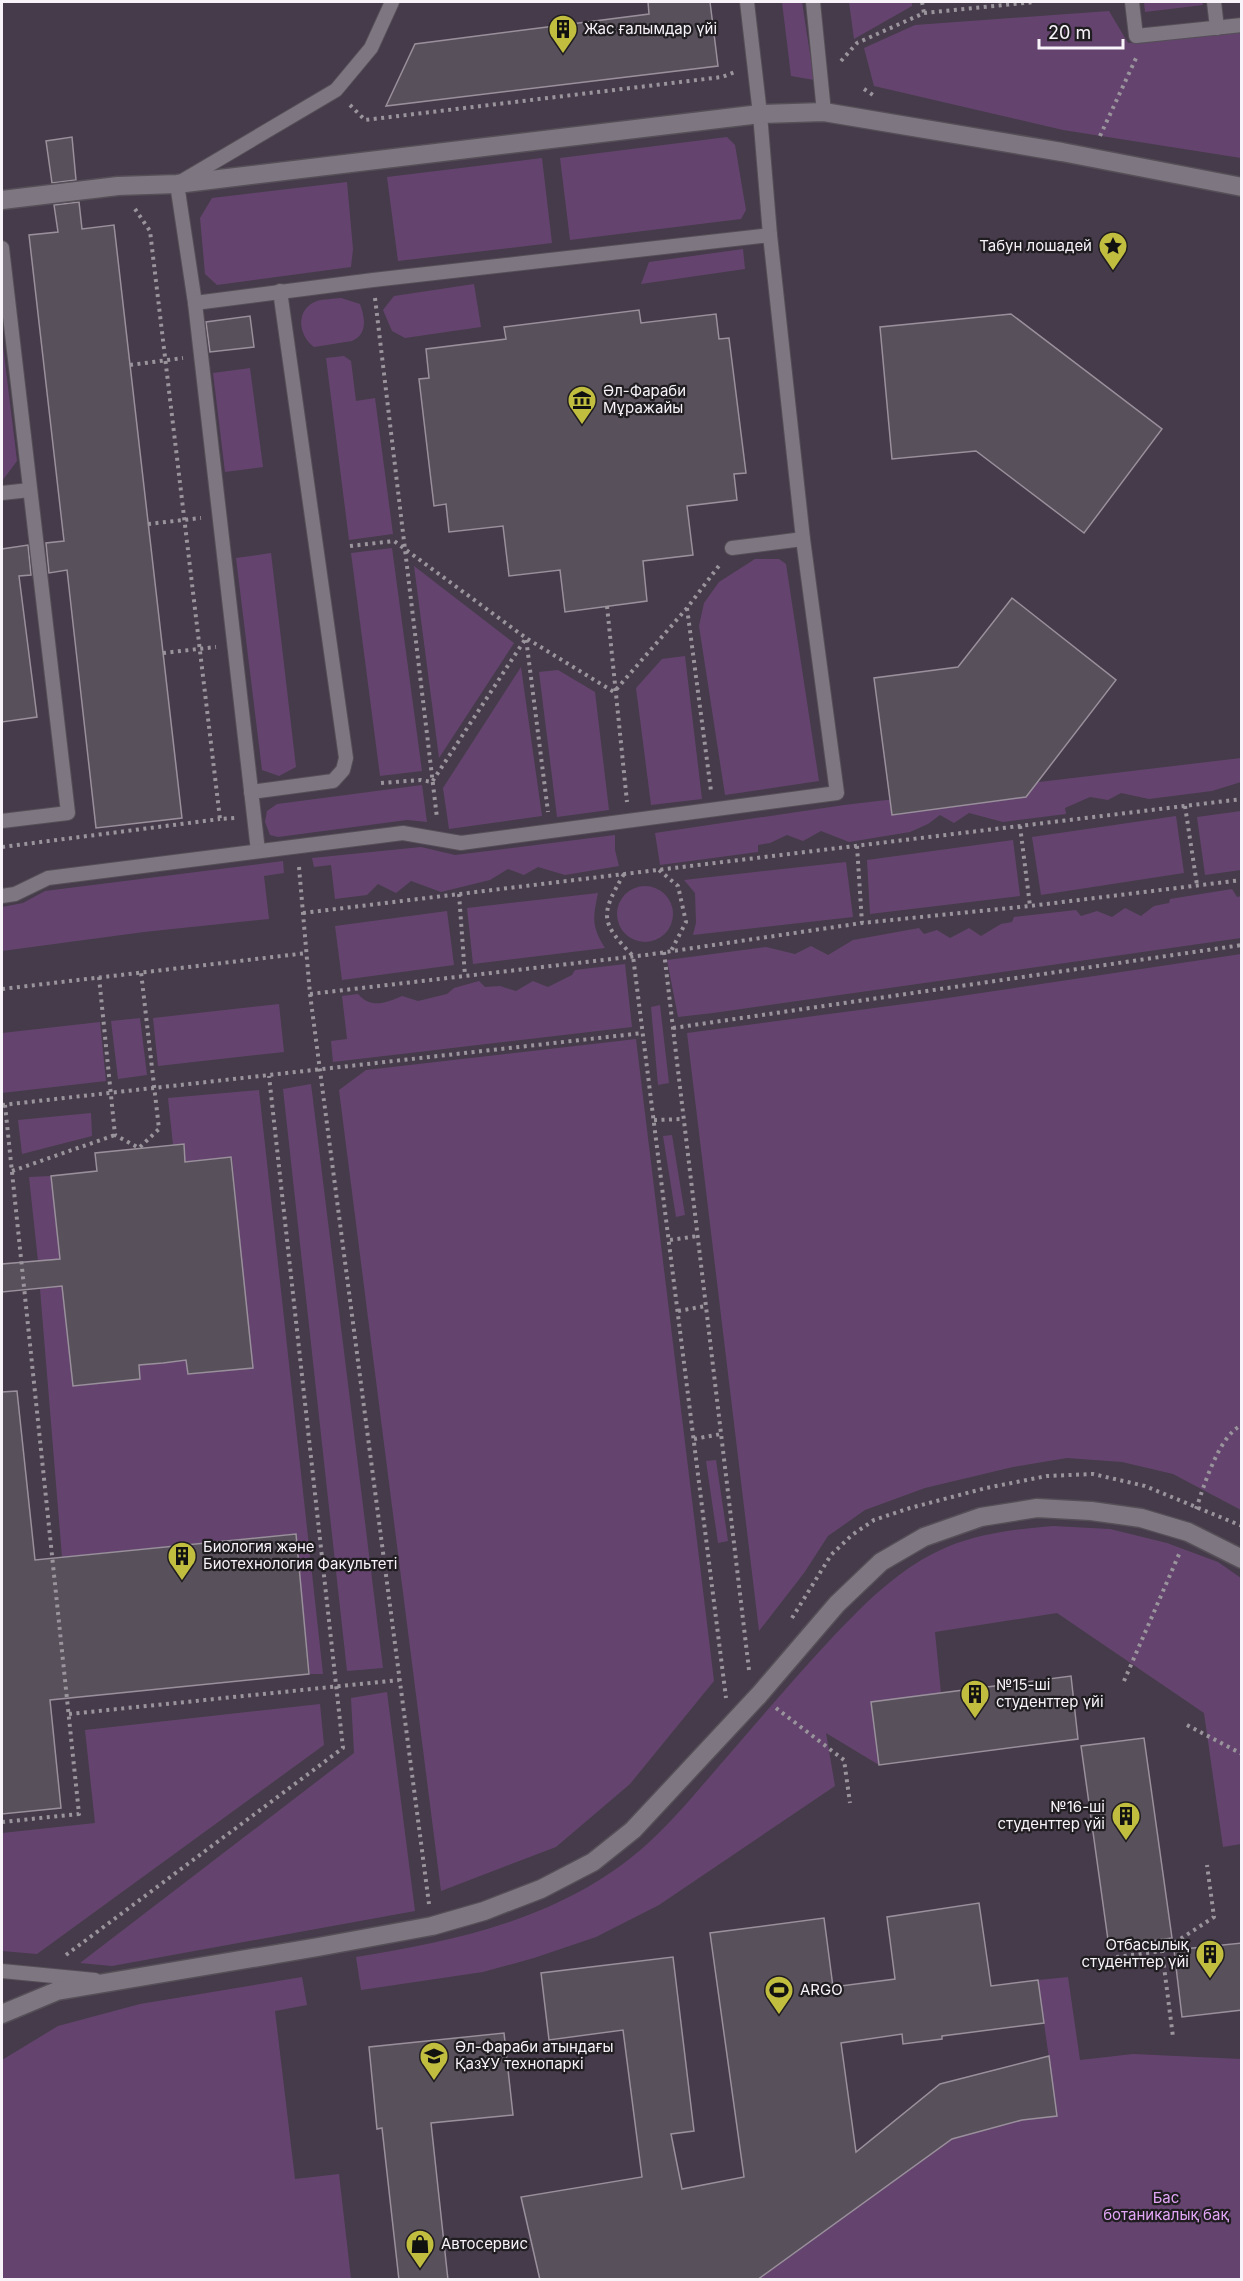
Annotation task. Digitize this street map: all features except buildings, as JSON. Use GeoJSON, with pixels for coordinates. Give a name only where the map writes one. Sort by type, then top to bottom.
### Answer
{"type":"FeatureCollection","features":[{"type":"Feature","properties":{"kind":"street"},"geometry":{"type":"LineString","coordinates":[[2,200],[118,186],[177,184],[760,114],[824,112],[1062,152],[1242,187]]}},
{"type":"Feature","properties":{"kind":"street"},"geometry":{"type":"LineString","coordinates":[[2,2014],[57,1991],[432,1926],[484,1911],[541,1890],[593,1862],[633,1830],[759,1695],[837,1604],[881,1562],[924,1537],[981,1517],[1037,1508],[1091,1511],[1141,1518],[1188,1532],[1242,1559]]}},
{"type":"Feature","properties":{"kind":"lane"},"geometry":{"type":"LineString","coordinates":[[258,851],[195,303],[177,184],[336,90],[372,48],[392,2]]}},
{"type":"Feature","properties":{"kind":"lane"},"geometry":{"type":"LineString","coordinates":[[2,896],[15,894],[48,878],[297,846],[403,833],[461,843],[837,793],[803,539],[747,2]]}},
{"type":"Feature","properties":{"kind":"lane"},"geometry":{"type":"LineString","coordinates":[[813,2],[824,112]]}},
{"type":"Feature","properties":{"kind":"lane"},"geometry":{"type":"LineString","coordinates":[[1132,2],[1136,36],[1242,25]]}},
{"type":"Feature","properties":{"kind":"lane"},"geometry":{"type":"LineString","coordinates":[[1214,2],[1217,28]]}},
{"type":"Feature","properties":{"kind":"lane"},"geometry":{"type":"LineString","coordinates":[[195,303],[373,280],[770,236]]}},
{"type":"Feature","properties":{"kind":"lane"},"geometry":{"type":"LineString","coordinates":[[2,248],[68,813],[2,821]]}},
{"type":"Feature","properties":{"kind":"lane"},"geometry":{"type":"LineString","coordinates":[[251,792],[333,781],[343,770],[346,758],[280,291]]}},
{"type":"Feature","properties":{"kind":"lane"},"geometry":{"type":"LineString","coordinates":[[2,493],[30,490]]}},
{"type":"Feature","properties":{"kind":"lane"},"geometry":{"type":"LineString","coordinates":[[732,548],[803,539]]}},
{"type":"Feature","properties":{"kind":"lane"},"geometry":{"type":"LineString","coordinates":[[2,1971],[110,1981]]}},
{"type":"Feature","properties":{"kind":"path"},"geometry":{"type":"LineString","coordinates":[[922,2],[924,13]]}},
{"type":"Feature","properties":{"kind":"path"},"geometry":{"type":"LineString","coordinates":[[822,81],[857,43],[924,13],[1035,2]]}},
{"type":"Feature","properties":{"kind":"path"},"geometry":{"type":"LineString","coordinates":[[1098,141],[1147,34]]}},
{"type":"Feature","properties":{"kind":"path"},"geometry":{"type":"LineString","coordinates":[[336,90],[365,120],[722,78],[735,71]]}},
{"type":"Feature","properties":{"kind":"path"},"geometry":{"type":"LineString","coordinates":[[118,186],[150,231],[220,819]]}},
{"type":"Feature","properties":{"kind":"path"},"geometry":{"type":"LineString","coordinates":[[373,280],[432,782],[441,840]]}},
{"type":"Feature","properties":{"kind":"path"},"geometry":{"type":"LineString","coordinates":[[130,364],[201,355]]}},
{"type":"Feature","properties":{"kind":"path"},"geometry":{"type":"LineString","coordinates":[[148,524],[219,515]]}},
{"type":"Feature","properties":{"kind":"path"},"geometry":{"type":"LineString","coordinates":[[350,546],[394,541],[526,638],[614,692]]}},
{"type":"Feature","properties":{"kind":"path"},"geometry":{"type":"LineString","coordinates":[[614,692],[687,608],[732,548]]}},
{"type":"Feature","properties":{"kind":"path"},"geometry":{"type":"LineString","coordinates":[[607,606],[614,692],[629,820]]}},
{"type":"Feature","properties":{"kind":"path"},"geometry":{"type":"LineString","coordinates":[[687,608],[714,809]]}},
{"type":"Feature","properties":{"kind":"path"},"geometry":{"type":"LineString","coordinates":[[432,782],[526,638]]}},
{"type":"Feature","properties":{"kind":"path"},"geometry":{"type":"LineString","coordinates":[[526,638],[551,831]]}},
{"type":"Feature","properties":{"kind":"path"},"geometry":{"type":"LineString","coordinates":[[163,653],[234,644]]}},
{"type":"Feature","properties":{"kind":"path"},"geometry":{"type":"LineString","coordinates":[[381,783],[421,780],[432,782]]}},
{"type":"Feature","properties":{"kind":"path"},"geometry":{"type":"LineString","coordinates":[[303,913],[1242,799]]}},
{"type":"Feature","properties":{"kind":"path"},"geometry":{"type":"LineString","coordinates":[[1185,806],[1197,885]]}},
{"type":"Feature","properties":{"kind":"path"},"geometry":{"type":"LineString","coordinates":[[2,847],[254,816]]}},
{"type":"Feature","properties":{"kind":"path"},"geometry":{"type":"LineString","coordinates":[[1020,826],[1030,906]]}},
{"type":"Feature","properties":{"kind":"path"},"geometry":{"type":"LineString","coordinates":[[297,846],[310,994],[432,1926]]}},
{"type":"Feature","properties":{"kind":"path"},"geometry":{"type":"LineString","coordinates":[[857,846],[862,923]]}},
{"type":"Feature","properties":{"kind":"path"},"geometry":{"type":"LineString","coordinates":[[659,870],[678,886],[686,922],[671,951]]}},
{"type":"Feature","properties":{"kind":"path"},"geometry":{"type":"LineString","coordinates":[[624,874],[606,911],[611,933],[633,956],[726,1701],[734,1693]]}},
{"type":"Feature","properties":{"kind":"path"},"geometry":{"type":"LineString","coordinates":[[310,994],[633,956],[862,923],[1030,906],[1242,880]]}},
{"type":"Feature","properties":{"kind":"path"},"geometry":{"type":"LineString","coordinates":[[459,894],[465,976]]}},
{"type":"Feature","properties":{"kind":"path"},"geometry":{"type":"LineString","coordinates":[[673,1028],[1242,945]]}},
{"type":"Feature","properties":{"kind":"path"},"geometry":{"type":"LineString","coordinates":[[664,952],[750,1677]]}},
{"type":"Feature","properties":{"kind":"path"},"geometry":{"type":"LineString","coordinates":[[2,989],[307,953]]}},
{"type":"Feature","properties":{"kind":"path"},"geometry":{"type":"LineString","coordinates":[[12,1171],[115,1136],[139,1148],[159,1129],[141,972]]}},
{"type":"Feature","properties":{"kind":"path"},"geometry":{"type":"LineString","coordinates":[[99,977],[115,1136]]}},
{"type":"Feature","properties":{"kind":"path"},"geometry":{"type":"LineString","coordinates":[[2,1822],[79,1814],[12,1171],[3,1105],[644,1033]]}},
{"type":"Feature","properties":{"kind":"path"},"geometry":{"type":"LineString","coordinates":[[39,1975],[343,1748],[269,1076]]}},
{"type":"Feature","properties":{"kind":"path"},"geometry":{"type":"LineString","coordinates":[[654,1120],[684,1119]]}},
{"type":"Feature","properties":{"kind":"path"},"geometry":{"type":"LineString","coordinates":[[670,1240],[698,1236]]}},
{"type":"Feature","properties":{"kind":"path"},"geometry":{"type":"LineString","coordinates":[[678,1311],[706,1306]]}},
{"type":"Feature","properties":{"kind":"path"},"geometry":{"type":"LineString","coordinates":[[694,1439],[721,1434]]}},
{"type":"Feature","properties":{"kind":"path"},"geometry":{"type":"LineString","coordinates":[[68,1714],[399,1680]]}},
{"type":"Feature","properties":{"kind":"path"},"geometry":{"type":"LineString","coordinates":[[759,1695],[844,1760],[850,1803]]}},
{"type":"Feature","properties":{"kind":"path"},"geometry":{"type":"LineString","coordinates":[[1187,1725],[1242,1754]]}},
{"type":"Feature","properties":{"kind":"path"},"geometry":{"type":"LineString","coordinates":[[1094,1960],[1162,1952],[1214,1917],[1207,1865]]}},
{"type":"Feature","properties":{"kind":"path"},"geometry":{"type":"LineString","coordinates":[[1162,1952],[1173,2037]]}},
{"type":"Feature","properties":{"kind":"shaded area"},"geometry":{"type":"Polygon","coordinates":[[[2,2],[1241,2],[1241,2108],[928,2279],[87,2280],[2,2094],[2,2]]]}},
{"type":"Feature","properties":{"kind":"green space"},"geometry":{"type":"Polygon","coordinates":[[[782,2],[802,2],[814,80],[791,76],[782,2]]]}},
{"type":"Feature","properties":{"kind":"green space"},"geometry":{"type":"Polygon","coordinates":[[[849,2],[912,2],[912,6],[854,39],[849,2]]]}},
{"type":"Feature","properties":{"kind":"green space"},"geometry":{"type":"Polygon","coordinates":[[[1144,2],[1202,2],[1203,5],[1145,12],[1144,2]]]}},
{"type":"Feature","properties":{"kind":"green space"},"geometry":{"type":"Polygon","coordinates":[[[1109,11],[1128,43],[1241,32],[1241,158],[1063,130],[874,86],[864,48],[915,25],[1109,11]]]}},
{"type":"Feature","properties":{"kind":"green space"},"geometry":{"type":"Polygon","coordinates":[[[727,137],[735,145],[746,210],[741,219],[570,240],[560,158],[727,137]]]}},
{"type":"Feature","properties":{"kind":"green space"},"geometry":{"type":"Polygon","coordinates":[[[542,158],[552,243],[398,261],[387,177],[542,158]]]}},
{"type":"Feature","properties":{"kind":"green space"},"geometry":{"type":"Polygon","coordinates":[[[347,182],[353,249],[351,267],[217,285],[205,274],[200,218],[212,198],[347,182]]]}},
{"type":"Feature","properties":{"kind":"green space"},"geometry":{"type":"Polygon","coordinates":[[[743,249],[745,269],[641,284],[649,262],[743,249]]]}},
{"type":"Feature","properties":{"kind":"green space"},"geometry":{"type":"Polygon","coordinates":[[[474,284],[481,327],[405,338],[392,331],[383,310],[394,296],[474,284]]]}},
{"type":"Feature","properties":{"kind":"green space"},"geometry":{"type":"Polygon","coordinates":[[[341,298],[360,304],[364,320],[361,334],[352,341],[314,347],[302,329],[302,316],[305,310],[317,301],[341,298]]]}},
{"type":"Feature","properties":{"kind":"green space"},"geometry":{"type":"Polygon","coordinates":[[[2,338],[17,461],[2,481],[2,338]]]}},
{"type":"Feature","properties":{"kind":"green space"},"geometry":{"type":"Polygon","coordinates":[[[344,356],[351,361],[356,401],[375,398],[393,534],[349,540],[326,358],[344,356]]]}},
{"type":"Feature","properties":{"kind":"green space"},"geometry":{"type":"Polygon","coordinates":[[[250,368],[263,467],[225,472],[213,373],[250,368]]]}},
{"type":"Feature","properties":{"kind":"green space"},"geometry":{"type":"Polygon","coordinates":[[[392,548],[422,771],[380,776],[351,553],[392,548]]]}},
{"type":"Feature","properties":{"kind":"green space"},"geometry":{"type":"Polygon","coordinates":[[[271,553],[296,767],[279,776],[262,770],[236,558],[271,553]]]}},
{"type":"Feature","properties":{"kind":"green space"},"geometry":{"type":"Polygon","coordinates":[[[755,559],[779,559],[786,564],[819,781],[725,795],[699,626],[704,603],[719,582],[755,559]]]}},
{"type":"Feature","properties":{"kind":"green space"},"geometry":{"type":"Polygon","coordinates":[[[414,566],[514,643],[439,758],[414,566]]]}},
{"type":"Feature","properties":{"kind":"green space"},"geometry":{"type":"Polygon","coordinates":[[[685,656],[702,799],[651,805],[636,688],[662,659],[685,656]]]}},
{"type":"Feature","properties":{"kind":"green space"},"geometry":{"type":"Polygon","coordinates":[[[521,667],[542,816],[449,829],[443,788],[521,667]]]}},
{"type":"Feature","properties":{"kind":"green space"},"geometry":{"type":"Polygon","coordinates":[[[558,670],[595,692],[609,810],[557,817],[539,672],[558,670]]]}},
{"type":"Feature","properties":{"kind":"green space"},"geometry":{"type":"Polygon","coordinates":[[[1241,758],[1241,782],[1212,791],[1149,799],[1121,793],[1108,800],[1090,797],[1065,808],[1066,814],[1003,822],[969,813],[954,823],[940,815],[928,824],[910,832],[849,842],[821,831],[803,841],[787,835],[770,843],[758,845],[758,852],[660,865],[655,833],[844,805],[1241,758]]]}},
{"type":"Feature","properties":{"kind":"green space"},"geometry":{"type":"Polygon","coordinates":[[[422,785],[427,822],[407,820],[278,837],[270,835],[265,822],[267,811],[277,804],[422,785]]]}},
{"type":"Feature","properties":{"kind":"green space"},"geometry":{"type":"Polygon","coordinates":[[[1241,811],[1241,870],[1205,875],[1197,817],[1241,811]]]}},
{"type":"Feature","properties":{"kind":"green space"},"geometry":{"type":"Polygon","coordinates":[[[1176,816],[1184,873],[1041,895],[1032,837],[1176,816]]]}},
{"type":"Feature","properties":{"kind":"green space"},"geometry":{"type":"Polygon","coordinates":[[[615,835],[615,850],[619,866],[565,875],[538,867],[524,875],[508,869],[490,880],[441,892],[411,881],[396,893],[378,884],[367,895],[335,899],[331,865],[314,867],[312,858],[421,847],[455,855],[615,835]]]}},
{"type":"Feature","properties":{"kind":"green space"},"geometry":{"type":"Polygon","coordinates":[[[1013,840],[1020,896],[870,914],[867,860],[1013,840]]]}},
{"type":"Feature","properties":{"kind":"green space"},"geometry":{"type":"Polygon","coordinates":[[[283,861],[284,873],[264,876],[269,919],[144,932],[2,951],[2,907],[23,903],[45,891],[283,861]]]}},
{"type":"Feature","properties":{"kind":"green space"},"geometry":{"type":"Polygon","coordinates":[[[846,862],[853,917],[693,935],[696,923],[695,893],[684,880],[846,862]]]}},
{"type":"Feature","properties":{"kind":"green space"},"geometry":{"type":"Polygon","coordinates":[[[645,886],[656,888],[665,894],[671,903],[673,914],[671,925],[665,934],[656,940],[645,942],[634,940],[625,934],[619,925],[617,914],[619,903],[625,894],[634,888],[645,886]]]}},
{"type":"Feature","properties":{"kind":"green space"},"geometry":{"type":"Polygon","coordinates":[[[1232,889],[1237,897],[1241,896],[1241,938],[713,1013],[678,1017],[667,960],[766,947],[795,954],[811,946],[828,955],[853,940],[919,928],[924,934],[937,930],[950,938],[969,928],[981,936],[1001,924],[1012,922],[1014,917],[1076,910],[1081,916],[1097,911],[1112,917],[1125,908],[1141,916],[1154,906],[1169,903],[1170,899],[1232,889]]]}},
{"type":"Feature","properties":{"kind":"green space"},"geometry":{"type":"Polygon","coordinates":[[[598,893],[594,922],[597,934],[605,948],[473,964],[467,908],[598,893]]]}},
{"type":"Feature","properties":{"kind":"green space"},"geometry":{"type":"Polygon","coordinates":[[[447,911],[454,965],[342,980],[335,926],[447,911]]]}},
{"type":"Feature","properties":{"kind":"green space"},"geometry":{"type":"Polygon","coordinates":[[[1241,954],[1241,1510],[1173,1474],[1122,1462],[1067,1458],[1013,1467],[925,1488],[865,1510],[828,1536],[804,1573],[759,1631],[687,1033],[934,1000],[1241,954]]]}},
{"type":"Feature","properties":{"kind":"green space"},"geometry":{"type":"Polygon","coordinates":[[[625,964],[632,1027],[333,1062],[331,1041],[347,1039],[342,996],[358,994],[373,1003],[402,996],[418,1001],[447,994],[454,988],[479,981],[485,987],[500,986],[516,991],[533,981],[548,987],[572,975],[575,970],[625,964]]]}},
{"type":"Feature","properties":{"kind":"green space"},"geometry":{"type":"Polygon","coordinates":[[[279,1004],[284,1052],[158,1066],[153,1018],[279,1004]]]}},
{"type":"Feature","properties":{"kind":"green space"},"geometry":{"type":"Polygon","coordinates":[[[660,1005],[669,1083],[658,1085],[651,1007],[660,1005]]]}},
{"type":"Feature","properties":{"kind":"green space"},"geometry":{"type":"Polygon","coordinates":[[[140,1018],[147,1075],[118,1079],[111,1021],[140,1018]]]}},
{"type":"Feature","properties":{"kind":"green space"},"geometry":{"type":"Polygon","coordinates":[[[100,1022],[106,1081],[2,1093],[2,1033],[100,1022]]]}},
{"type":"Feature","properties":{"kind":"green space"},"geometry":{"type":"Polygon","coordinates":[[[636,1039],[714,1681],[630,1784],[556,1847],[441,1891],[339,1090],[366,1070],[636,1039]]]}},
{"type":"Feature","properties":{"kind":"green space"},"geometry":{"type":"Polygon","coordinates":[[[311,1084],[383,1668],[347,1671],[283,1089],[311,1084]]]}},
{"type":"Feature","properties":{"kind":"green space"},"geometry":{"type":"Polygon","coordinates":[[[259,1090],[323,1674],[310,1674],[295,1534],[62,1557],[40,1289],[62,1286],[73,1386],[140,1379],[139,1365],[186,1360],[188,1374],[252,1368],[232,1158],[185,1162],[184,1144],[173,1145],[168,1098],[259,1090]]]}},
{"type":"Feature","properties":{"kind":"green space"},"geometry":{"type":"Polygon","coordinates":[[[91,1113],[92,1136],[22,1154],[18,1120],[91,1113]]]}},
{"type":"Feature","properties":{"kind":"green space"},"geometry":{"type":"Polygon","coordinates":[[[672,1135],[685,1215],[676,1217],[663,1136],[672,1135]]]}},
{"type":"Feature","properties":{"kind":"green space"},"geometry":{"type":"Polygon","coordinates":[[[51,1176],[60,1259],[38,1261],[29,1177],[51,1176]]]}},
{"type":"Feature","properties":{"kind":"green space"},"geometry":{"type":"Polygon","coordinates":[[[716,1460],[728,1541],[718,1543],[706,1461],[716,1460]]]}},
{"type":"Feature","properties":{"kind":"green space"},"geometry":{"type":"Polygon","coordinates":[[[1053,1526],[1110,1529],[1167,1543],[1218,1562],[1241,1578],[1241,1844],[1223,1847],[1204,1713],[1057,1613],[935,1632],[941,1693],[871,1702],[879,1765],[826,1733],[835,1786],[659,1905],[596,1937],[534,1958],[483,1972],[361,1990],[356,1957],[424,1945],[522,1918],[584,1889],[627,1861],[678,1813],[843,1626],[899,1575],[930,1555],[973,1538],[1013,1530],[1053,1526]]]}},
{"type":"Feature","properties":{"kind":"green space"},"geometry":{"type":"Polygon","coordinates":[[[387,1692],[415,1911],[112,1966],[80,1963],[354,1753],[351,1698],[387,1692]]]}},
{"type":"Feature","properties":{"kind":"green space"},"geometry":{"type":"Polygon","coordinates":[[[320,1704],[324,1745],[37,1954],[2,1951],[2,1833],[95,1823],[85,1730],[320,1704]]]}},
{"type":"Feature","properties":{"kind":"green space"},"geometry":{"type":"Polygon","coordinates":[[[302,1977],[307,2005],[275,2011],[295,2179],[339,2174],[351,2279],[2,2279],[2,2060],[58,2026],[140,2004],[302,1977]]]}},
{"type":"Feature","properties":{"kind":"green space","name":"Бас ботаникалық бақ"},"geometry":{"type":"Polygon","coordinates":[[[1068,1977],[1080,2060],[1133,2054],[1241,2059],[1241,2279],[757,2280],[952,2139],[1022,2120],[1057,2116],[1038,1980],[1068,1977]]]}},
{"type":"Feature","properties":{"kind":"place","name":"Жас ғалымдар үйі"},"geometry":{"type":"Point","coordinates":[563,54]}},
{"type":"Feature","properties":{"kind":"place","name":"Табун лошадей"},"geometry":{"type":"Point","coordinates":[1113,272]}},
{"type":"Feature","properties":{"kind":"place","name":"Әл-Фараби Мұражайы"},"geometry":{"type":"Point","coordinates":[582,426]}},
{"type":"Feature","properties":{"kind":"place","name":"Биология және Биотехнология Факультеті"},"geometry":{"type":"Point","coordinates":[182,1582]}},
{"type":"Feature","properties":{"kind":"place","name":"№15-ші студенттер үйі"},"geometry":{"type":"Point","coordinates":[975,1720]}},
{"type":"Feature","properties":{"kind":"place","name":"№16-ші студенттер үйі"},"geometry":{"type":"Point","coordinates":[1126,1842]}},
{"type":"Feature","properties":{"kind":"place","name":"Отбасылық студенттер үйі"},"geometry":{"type":"Point","coordinates":[1210,1980]}},
{"type":"Feature","properties":{"kind":"place","name":"ARGO"},"geometry":{"type":"Point","coordinates":[779,2016]}},
{"type":"Feature","properties":{"kind":"place","name":"Әл-Фараби атындағы ҚазҰУ технопаркі"},"geometry":{"type":"Point","coordinates":[434,2082]}},
{"type":"Feature","properties":{"kind":"place","name":"Автосервис"},"geometry":{"type":"Point","coordinates":[420,2270]}}]}
